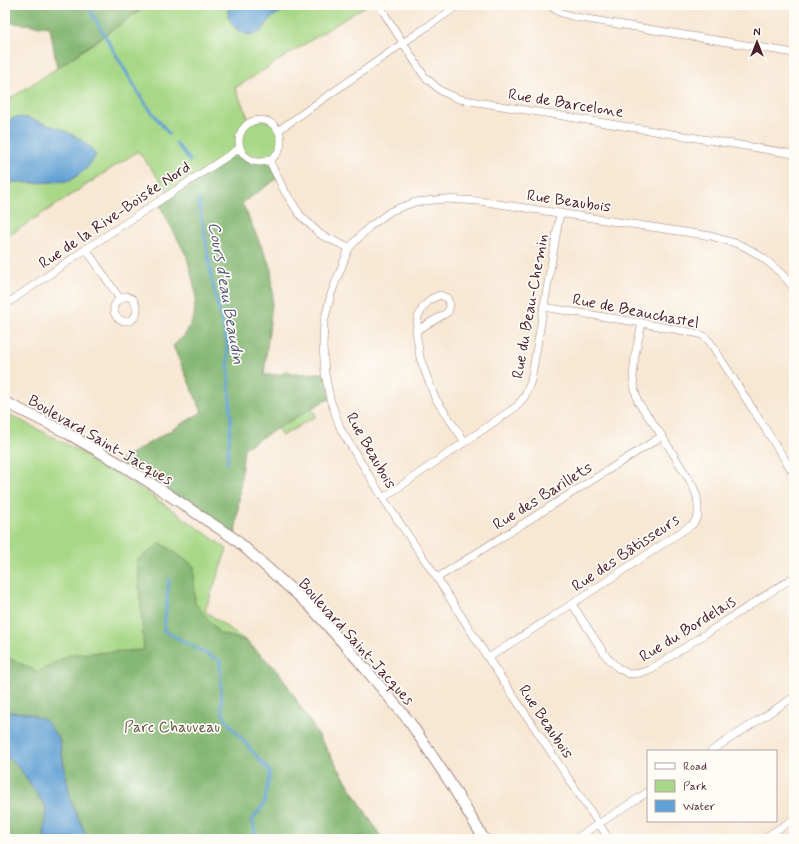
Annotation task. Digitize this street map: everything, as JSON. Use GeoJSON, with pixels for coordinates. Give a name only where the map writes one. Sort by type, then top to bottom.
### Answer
{"type":"FeatureCollection","features":[{"type":"Feature","properties":{"kind":"street","name":"Rue de Barcelone"},"geometry":{"type":"LineString","coordinates":[[379,5],[424,76],[441,91],[459,99],[794,154]]}},
{"type":"Feature","properties":{"kind":"street"},"geometry":{"type":"LineString","coordinates":[[279,130],[459,5]]}},
{"type":"Feature","properties":{"kind":"street"},"geometry":{"type":"LineString","coordinates":[[549,5],[559,12],[575,17],[794,52]]}},
{"type":"Feature","properties":{"kind":"street"},"geometry":{"type":"LineString","coordinates":[[264,119],[273,123],[279,130],[282,140],[278,152],[269,160],[254,161],[245,156],[240,148],[239,138],[241,130],[250,122],[264,119]]}},
{"type":"Feature","properties":{"kind":"street","name":"Rue de la Rive-Boisée Nord"},"geometry":{"type":"LineString","coordinates":[[5,305],[86,249],[240,148]]}},
{"type":"Feature","properties":{"kind":"street"},"geometry":{"type":"LineString","coordinates":[[269,160],[284,190],[300,215],[321,235],[349,248]]}},
{"type":"Feature","properties":{"kind":"street","name":"Rue Beaubois"},"geometry":{"type":"LineString","coordinates":[[608,839],[383,498],[341,430],[330,399],[325,373],[323,346],[324,322],[331,294],[349,248],[369,227],[391,211],[415,202],[445,199],[479,201],[711,236],[739,245],[760,256],[777,270],[794,289]]}},
{"type":"Feature","properties":{"kind":"street","name":"Rue du Beau-Chemin"},"geometry":{"type":"LineString","coordinates":[[383,498],[516,408],[525,396],[531,381],[560,213]]}},
{"type":"Feature","properties":{"kind":"street"},"geometry":{"type":"LineString","coordinates":[[86,249],[120,300]]}},
{"type":"Feature","properties":{"kind":"street"},"geometry":{"type":"LineString","coordinates":[[416,331],[448,312],[450,305],[447,298],[440,295],[431,299],[423,307],[418,317],[416,331],[420,358],[435,398],[466,442]]}},
{"type":"Feature","properties":{"kind":"street","name":"Rue de Beauchastel"},"geometry":{"type":"LineString","coordinates":[[543,308],[642,323],[704,336],[710,342],[794,474]]}},
{"type":"Feature","properties":{"kind":"street","name":"Rue des Bâtisseurs"},"geometry":{"type":"LineString","coordinates":[[488,658],[693,524],[698,516],[697,497],[693,486],[662,436],[638,402],[633,376],[635,355],[642,323]]}},
{"type":"Feature","properties":{"kind":"street","name":"Boulevard Saint-Jacques"},"geometry":{"type":"LineString","coordinates":[[5,402],[64,432],[117,462],[235,539],[309,606],[358,660],[409,721],[484,839]]}},
{"type":"Feature","properties":{"kind":"street","name":"Rue des Barillets"},"geometry":{"type":"LineString","coordinates":[[437,578],[662,436]]}},
{"type":"Feature","properties":{"kind":"street","name":"Rue du Bordelais"},"geometry":{"type":"LineString","coordinates":[[572,604],[606,656],[618,668],[629,674],[640,673],[652,669],[794,577]]}},
{"type":"Feature","properties":{"kind":"street"},"geometry":{"type":"LineString","coordinates":[[713,750],[794,697]]}},
{"type":"Feature","properties":{"kind":"street"},"geometry":{"type":"LineString","coordinates":[[575,839],[647,793]]}},
{"type":"Feature","properties":{"kind":"street"},"geometry":{"type":"LineString","coordinates":[[763,839],[794,819]]}},
{"type":"Feature","properties":{"kind":"green space"},"geometry":{"type":"Polygon","coordinates":[[[5,5],[148,5],[57,68],[50,27],[5,22],[5,5]]]}},
{"type":"Feature","properties":{"kind":"green space"},"geometry":{"type":"Polygon","coordinates":[[[148,5],[367,5],[235,88],[250,122],[263,119],[273,123],[279,130],[282,140],[278,152],[269,160],[254,161],[245,156],[240,148],[170,194],[138,151],[5,238],[5,102],[148,5]]]}},
{"type":"Feature","properties":{"kind":"green space"},"geometry":{"type":"Polygon","coordinates":[[[240,148],[246,156],[252,160],[269,160],[278,178],[242,203],[271,268],[273,295],[264,375],[325,373],[330,399],[322,402],[244,448],[235,539],[117,462],[202,412],[173,346],[185,335],[194,317],[196,293],[187,257],[158,202],[240,148]]]}},
{"type":"Feature","properties":{"kind":"green space"},"geometry":{"type":"Polygon","coordinates":[[[288,370],[316,416],[282,436],[273,420],[261,386],[288,370]]]}},
{"type":"Feature","properties":{"kind":"green space","name":"Parc Chauveau"},"geometry":{"type":"Polygon","coordinates":[[[5,412],[76,449],[117,473],[227,549],[205,611],[246,641],[279,672],[382,839],[88,839],[27,713],[5,712],[5,412]]]}},
{"type":"Feature","properties":{"kind":"green space","name":"Parc Chauveau"},"geometry":{"type":"Polygon","coordinates":[[[161,543],[194,566],[195,603],[219,633],[246,641],[279,672],[382,839],[88,839],[71,802],[59,739],[27,713],[5,712],[5,656],[38,672],[71,654],[144,650],[137,560],[161,543]]]}},
{"type":"Feature","properties":{"kind":"green space"},"geometry":{"type":"Polygon","coordinates":[[[5,755],[21,770],[46,807],[43,839],[5,839],[5,755]]]}},
{"type":"Feature","properties":{"kind":"water"},"geometry":{"type":"Polygon","coordinates":[[[228,5],[292,5],[271,18],[261,32],[250,35],[240,32],[232,25],[228,16],[228,5]]]}},
{"type":"Feature","properties":{"kind":"water"},"geometry":{"type":"Polygon","coordinates":[[[15,117],[28,118],[61,129],[80,139],[90,147],[96,156],[87,168],[70,181],[34,183],[5,182],[5,123],[15,117]]]}},
{"type":"Feature","properties":{"kind":"water"},"geometry":{"type":"Polygon","coordinates":[[[5,712],[27,713],[45,720],[59,739],[71,802],[88,839],[43,839],[46,807],[21,770],[5,755],[5,712]]]}},
{"type":"Feature","properties":{"kind":"waterway","name":"Cours d'eau Beaudin"},"geometry":{"type":"LineString","coordinates":[[87,5],[142,99],[169,134]]}},
{"type":"Feature","properties":{"kind":"waterway","name":"Cours d'eau Beaudin"},"geometry":{"type":"LineString","coordinates":[[176,143],[190,161]]}},
{"type":"Feature","properties":{"kind":"waterway","name":"Cours d'eau Beaudin"},"geometry":{"type":"LineString","coordinates":[[198,199],[212,281],[227,344],[231,420],[227,463]]}},
{"type":"Feature","properties":{"kind":"waterway","name":"Cours d'eau Beaudin"},"geometry":{"type":"LineString","coordinates":[[169,579],[164,631],[220,661],[222,712],[230,725],[270,772],[264,804],[252,820],[256,834],[263,839]]}}]}
